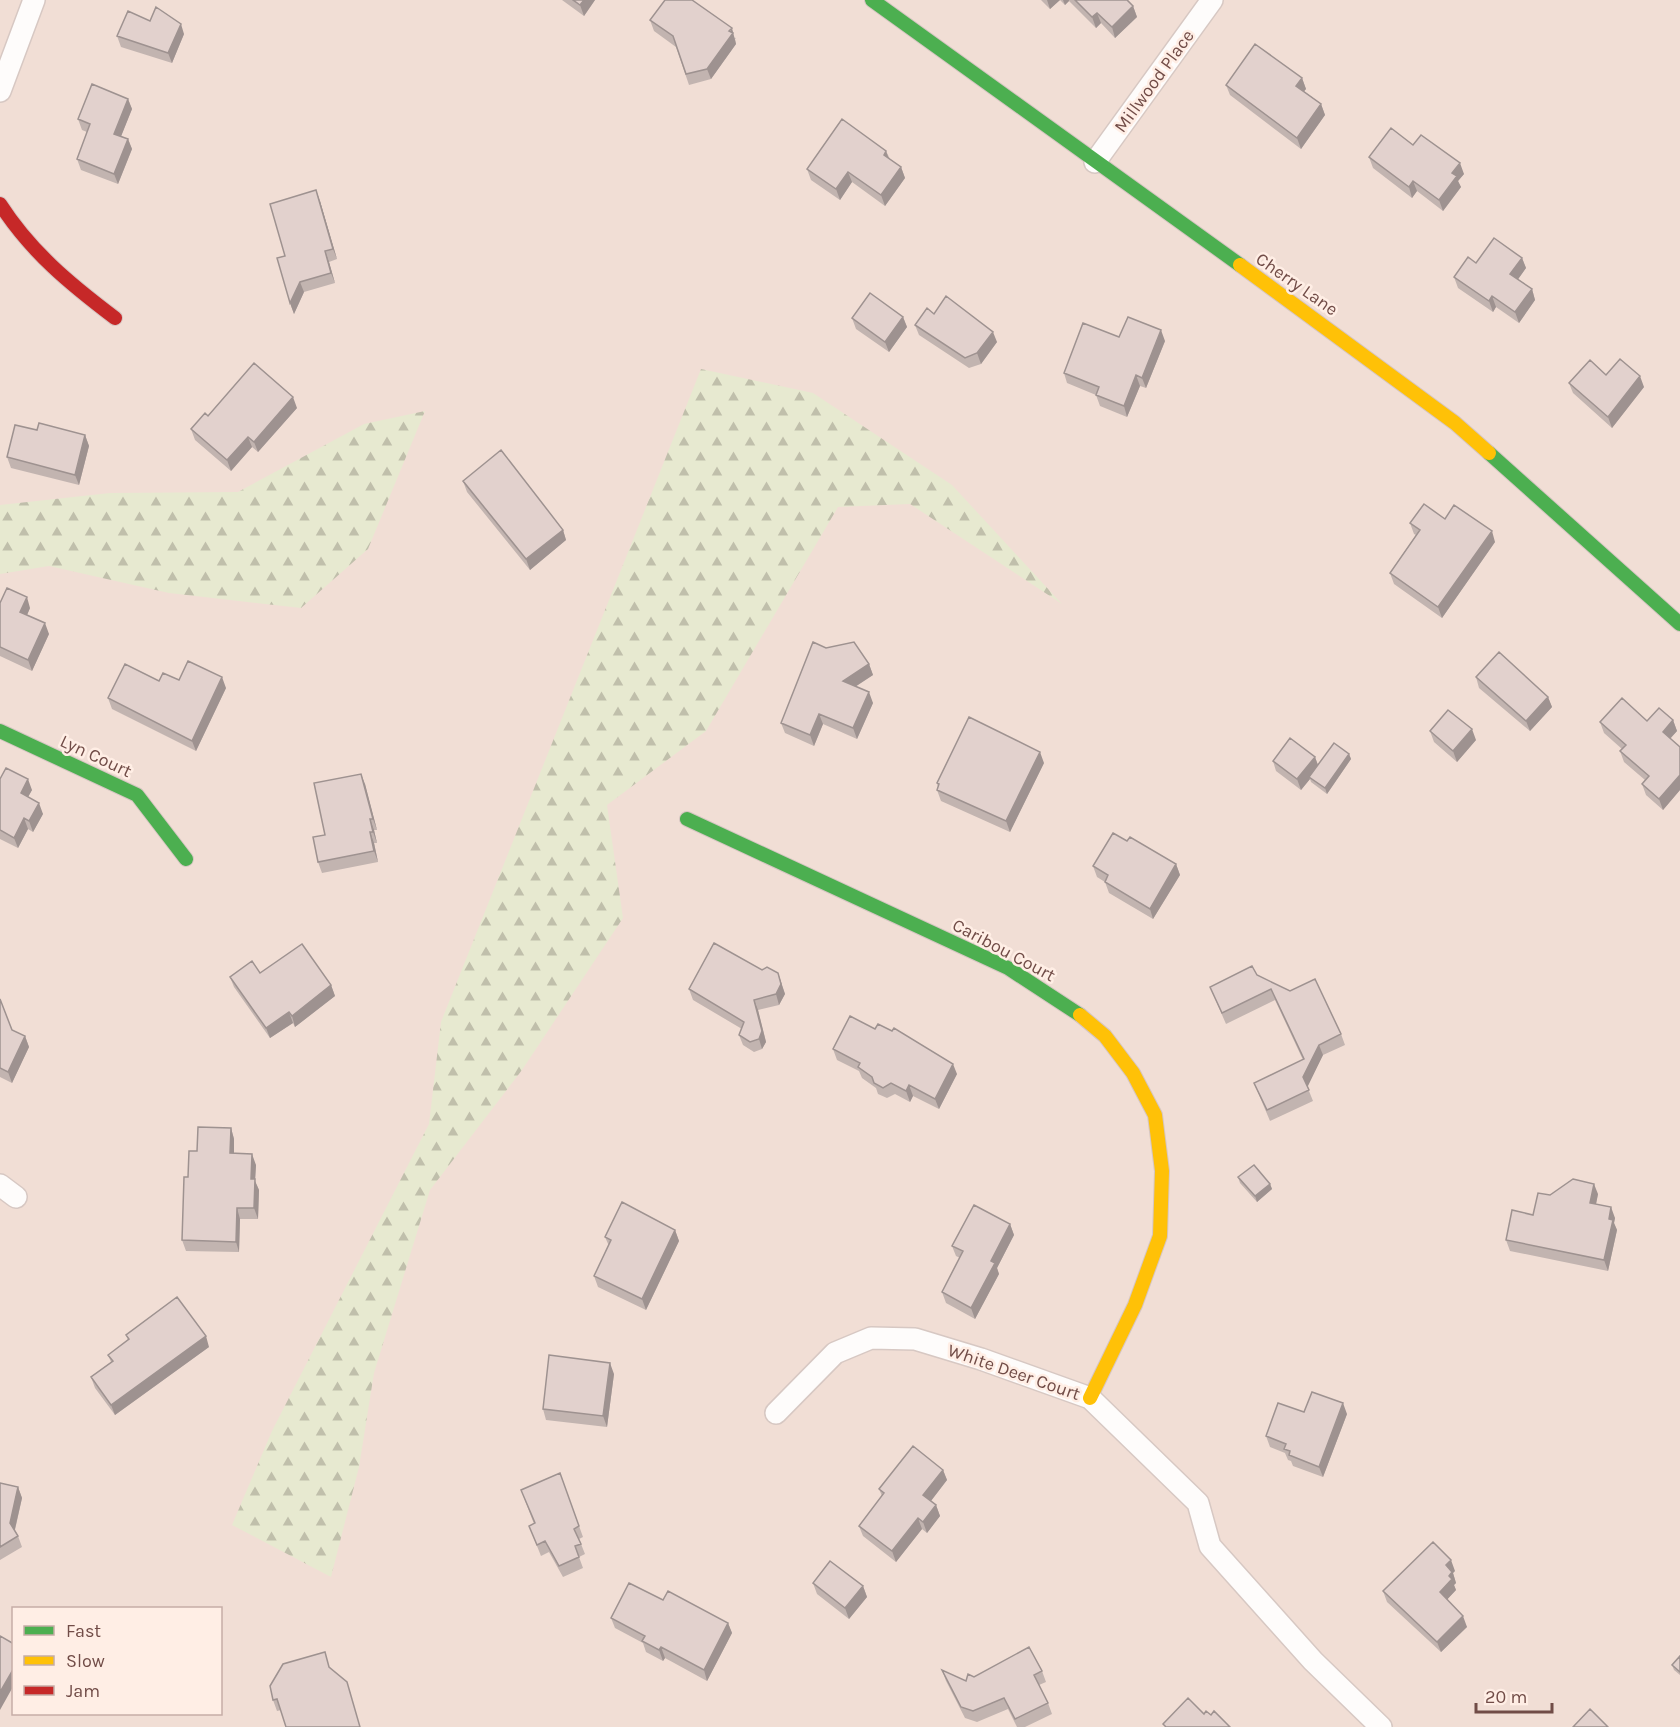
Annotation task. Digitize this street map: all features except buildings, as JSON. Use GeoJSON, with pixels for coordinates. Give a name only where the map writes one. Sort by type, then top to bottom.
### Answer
{"type":"FeatureCollection","features":[{"type":"Feature","properties":{"kind":"street"},"geometry":{"type":"LineString","coordinates":[[0,91],[34,0]]}},
{"type":"Feature","properties":{"kind":"street","name":"Cherry Lane"},"geometry":{"type":"LineString","coordinates":[[873,0],[1356,348],[1455,423],[1680,624]]}},
{"type":"Feature","properties":{"kind":"street","name":"Millwood Place"},"geometry":{"type":"LineString","coordinates":[[1095,162],[1212,0]]}},
{"type":"Feature","properties":{"kind":"street"},"geometry":{"type":"LineString","coordinates":[[0,204],[20,238],[56,275],[116,318]]}},
{"type":"Feature","properties":{"kind":"street","name":"Lyn Court"},"geometry":{"type":"LineString","coordinates":[[0,731],[137,795],[174,840],[186,859]]}},
{"type":"Feature","properties":{"kind":"street","name":"Caribou Court"},"geometry":{"type":"LineString","coordinates":[[687,819],[1008,968],[1069,1006],[1105,1036],[1133,1073],[1155,1115],[1162,1171],[1160,1236],[1135,1305],[1090,1398]]}},
{"type":"Feature","properties":{"kind":"street","name":"White Deer Court"},"geometry":{"type":"LineString","coordinates":[[776,1413],[835,1353],[871,1338],[915,1339],[981,1359],[1090,1398],[1198,1503],[1210,1546],[1313,1660],[1381,1727]]}},
{"type":"Feature","properties":{"kind":"shaded area"},"geometry":{"type":"Polygon","coordinates":[[[0,0],[1680,0],[1680,1727],[0,1727],[0,0]]]}},
{"type":"Feature","properties":{"kind":"green space"},"geometry":{"type":"Polygon","coordinates":[[[701,369],[813,393],[952,485],[1062,604],[910,504],[838,507],[706,731],[607,805],[623,918],[522,1070],[430,1190],[374,1373],[359,1467],[331,1577],[232,1525],[272,1431],[429,1124],[441,1022],[701,369]]]}},
{"type":"Feature","properties":{"kind":"green space"},"geometry":{"type":"Polygon","coordinates":[[[425,411],[368,549],[301,608],[169,593],[49,566],[0,574],[0,505],[110,493],[238,492],[364,424],[425,411]]]}},
{"type":"Feature","properties":{"kind":"traffic: fast"},"geometry":{"type":"LineString","coordinates":[[872,0],[1240,265]]}},
{"type":"Feature","properties":{"kind":"traffic: fast"},"geometry":{"type":"LineString","coordinates":[[1489,453],[1680,624]]}},
{"type":"Feature","properties":{"kind":"traffic: fast"},"geometry":{"type":"LineString","coordinates":[[0,731],[137,795],[186,859]]}},
{"type":"Feature","properties":{"kind":"traffic: fast"},"geometry":{"type":"LineString","coordinates":[[687,819],[1008,968],[1080,1015]]}},
{"type":"Feature","properties":{"kind":"traffic: slow"},"geometry":{"type":"LineString","coordinates":[[1240,265],[1455,423],[1489,453]]}},
{"type":"Feature","properties":{"kind":"traffic: slow"},"geometry":{"type":"LineString","coordinates":[[1080,1015],[1105,1036],[1133,1073],[1155,1115],[1162,1171],[1160,1236],[1135,1305],[1090,1398]]}},
{"type":"Feature","properties":{"kind":"traffic: jam"},"geometry":{"type":"LineString","coordinates":[[0,204],[25,237],[52,266],[115,318]]}}]}
